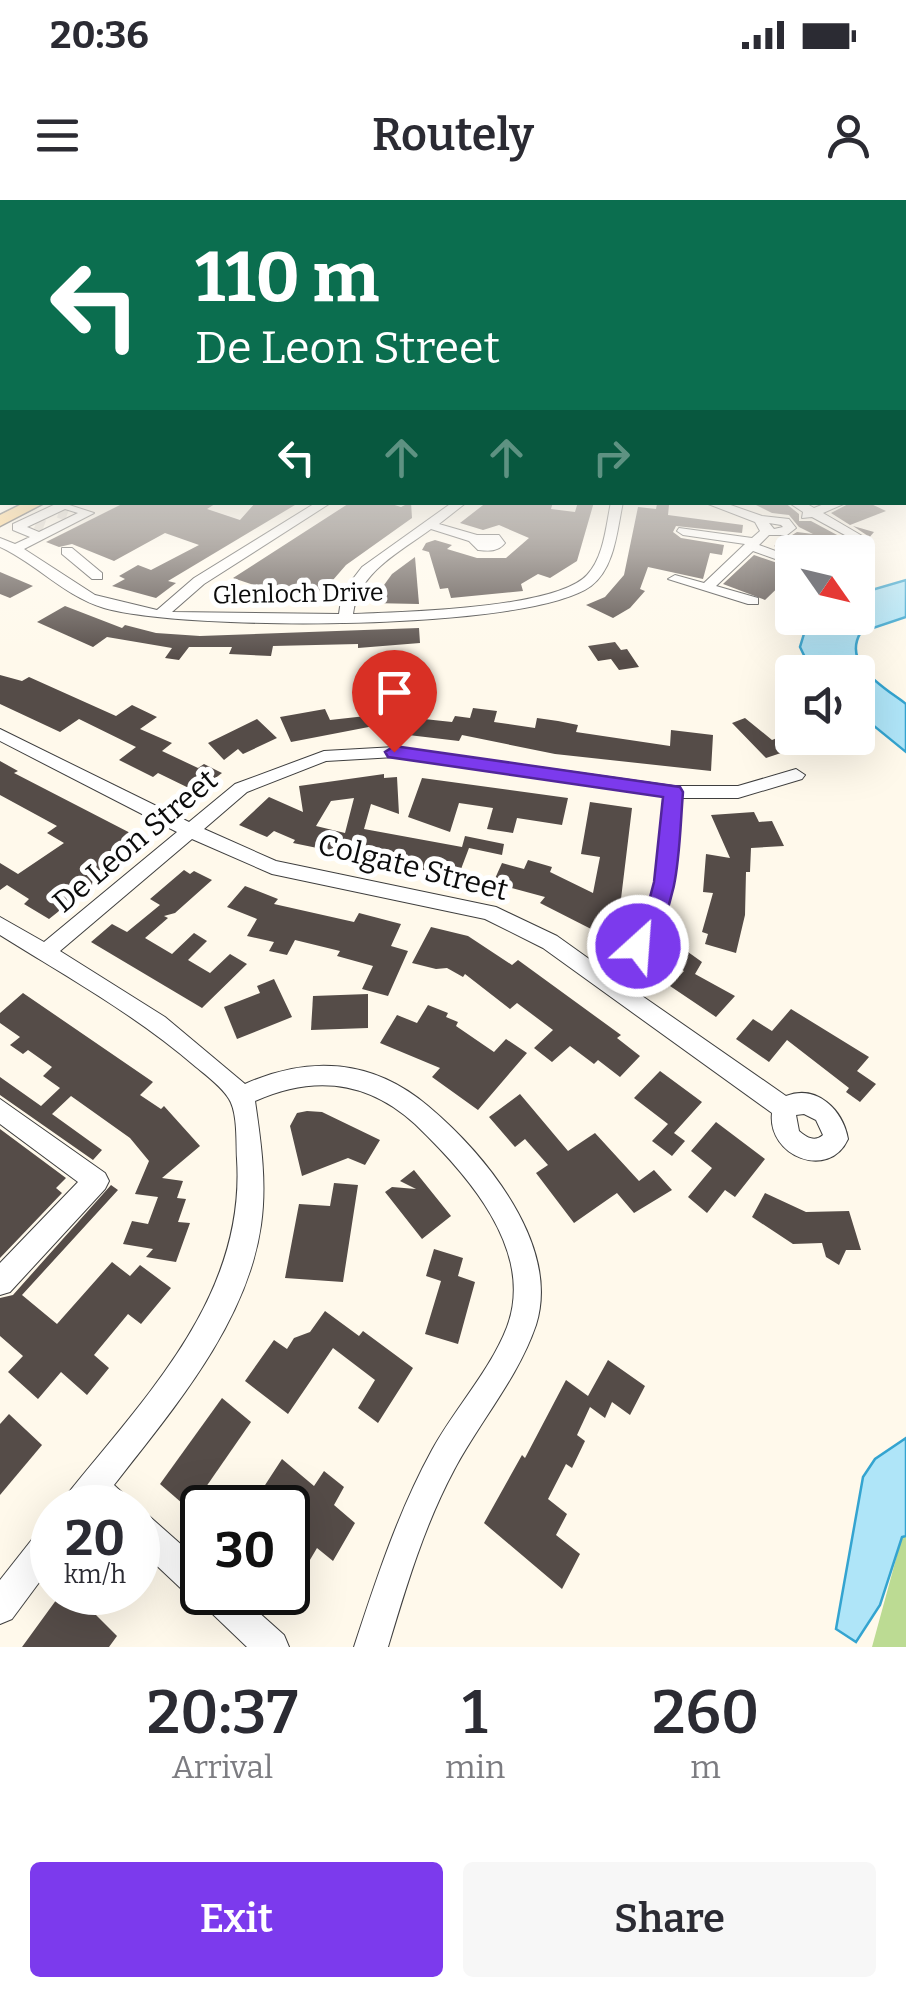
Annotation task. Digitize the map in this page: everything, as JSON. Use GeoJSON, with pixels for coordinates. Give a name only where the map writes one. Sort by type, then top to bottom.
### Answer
{"type":"FeatureCollection","features":[{"type":"Feature","properties":{"kind":"street"},"geometry":{"type":"LineString","coordinates":[[16,548],[41,526]]}},
{"type":"Feature","properties":{"kind":"street"},"geometry":{"type":"LineString","coordinates":[[160,615],[199,580],[288,526]]}},
{"type":"Feature","properties":{"kind":"street"},"geometry":{"type":"LineString","coordinates":[[346,617],[350,592],[368,570],[429,526]]}},
{"type":"Feature","properties":{"kind":"street"},"geometry":{"type":"LineString","coordinates":[[432,526],[477,539]]}},
{"type":"Feature","properties":{"kind":"street","name":"Glenloch Drive"},"geometry":{"type":"LineString","coordinates":[[0,542],[16,548],[90,598],[160,615],[209,619],[346,617],[537,602],[583,586],[602,564],[611,526]]}},
{"type":"Feature","properties":{"kind":"street"},"geometry":{"type":"LineString","coordinates":[[708,586],[765,526]]}},
{"type":"Feature","properties":{"kind":"street"},"geometry":{"type":"LineString","coordinates":[[836,526],[852,534],[866,526]]}},
{"type":"Feature","properties":{"kind":"street"},"geometry":{"type":"LineString","coordinates":[[683,531],[752,544],[775,554]]}},
{"type":"Feature","properties":{"kind":"street"},"geometry":{"type":"LineString","coordinates":[[67,551],[97,576]]}},
{"type":"Feature","properties":{"kind":"street"},"geometry":{"type":"LineString","coordinates":[[675,579],[754,601]]}},
{"type":"Feature","properties":{"kind":"street","name":"Colgate Street"},"geometry":{"type":"LineString","coordinates":[[0,734],[189,830],[272,867],[490,912],[550,942],[785,1110]]}},
{"type":"Feature","properties":{"kind":"street","name":"De Leon Street"},"geometry":{"type":"LineString","coordinates":[[44,953],[241,788],[324,756],[394,752],[673,792],[738,792],[796,775]]}},
{"type":"Feature","properties":{"kind":"street"},"geometry":{"type":"LineString","coordinates":[[608,983],[656,918],[665,882],[673,792]]}},
{"type":"Feature","properties":{"kind":"street"},"geometry":{"type":"LineString","coordinates":[[0,925],[148,1016],[206,1057],[242,1096],[251,1181],[246,1242],[206,1334],[105,1485]]}},
{"type":"Feature","properties":{"kind":"street"},"geometry":{"type":"LineString","coordinates":[[242,1096],[268,1083],[312,1072],[356,1075],[399,1096],[476,1169],[504,1214],[527,1280],[526,1312],[508,1350],[443,1459],[392,1582],[370,1647]]}},
{"type":"Feature","properties":{"kind":"street"},"geometry":{"type":"LineString","coordinates":[[0,1110],[96,1180],[0,1282]]}},
{"type":"Feature","properties":{"kind":"street"},"geometry":{"type":"LineString","coordinates":[[160,1547],[180,1565]]}},
{"type":"Feature","properties":{"kind":"street"},"geometry":{"type":"LineString","coordinates":[[0,1607],[30,1567]]}},
{"type":"Feature","properties":{"kind":"street"},"geometry":{"type":"LineString","coordinates":[[237,1615],[272,1647]]}},
{"type":"Feature","properties":{"kind":"green space"},"geometry":{"type":"Polygon","coordinates":[[[906,1536],[906,1647],[872,1647],[902,1537],[906,1536]]]}},
{"type":"Feature","properties":{"kind":"water"},"geometry":{"type":"Polygon","coordinates":[[[906,580],[906,617],[875,627],[875,589],[906,580]]]}},
{"type":"Feature","properties":{"kind":"water"},"geometry":{"type":"Polygon","coordinates":[[[804,635],[860,635],[856,655],[804,655],[800,647],[804,635]]]}},
{"type":"Feature","properties":{"kind":"water"},"geometry":{"type":"Polygon","coordinates":[[[875,680],[906,704],[906,752],[875,727],[875,680]]]}},
{"type":"Feature","properties":{"kind":"water"},"geometry":{"type":"Polygon","coordinates":[[[906,1438],[906,1536],[902,1537],[880,1605],[856,1642],[836,1629],[863,1477],[875,1459],[906,1438]]]}},
{"type":"Feature","properties":{"kind":"building"},"geometry":{"type":"Polygon","coordinates":[[[79,526],[261,526],[168,581],[176,583],[156,598],[112,586],[125,579],[119,576],[138,565],[151,570],[199,545],[165,533],[114,561],[72,544],[59,547],[46,542],[79,526]]]}},
{"type":"Feature","properties":{"kind":"building"},"geometry":{"type":"Polygon","coordinates":[[[314,526],[401,526],[346,565],[326,588],[320,587],[317,602],[284,602],[286,596],[233,578],[314,526]]]}},
{"type":"Feature","properties":{"kind":"building"},"geometry":{"type":"Polygon","coordinates":[[[468,526],[497,526],[483,530],[468,526]]]}},
{"type":"Feature","properties":{"kind":"building"},"geometry":{"type":"Polygon","coordinates":[[[500,526],[587,526],[577,561],[550,578],[538,574],[521,584],[523,591],[451,598],[448,588],[440,589],[429,552],[422,550],[426,543],[435,540],[452,545],[447,549],[477,558],[506,558],[529,538],[500,526]]]}},
{"type":"Feature","properties":{"kind":"building"},"geometry":{"type":"Polygon","coordinates":[[[634,526],[743,526],[742,533],[676,526],[673,532],[681,538],[724,545],[722,555],[710,553],[703,579],[648,567],[640,589],[645,591],[630,608],[613,618],[586,605],[605,597],[624,575],[634,526]]]}},
{"type":"Feature","properties":{"kind":"building"},"geometry":{"type":"Polygon","coordinates":[[[798,526],[819,526],[837,535],[792,535],[813,534],[798,526]]]}},
{"type":"Feature","properties":{"kind":"building"},"geometry":{"type":"Polygon","coordinates":[[[754,555],[775,562],[775,590],[765,600],[723,584],[754,555]]]}},
{"type":"Feature","properties":{"kind":"building"},"geometry":{"type":"Polygon","coordinates":[[[415,557],[419,604],[371,603],[392,574],[415,557]]]}},
{"type":"Feature","properties":{"kind":"building"},"geometry":{"type":"Polygon","coordinates":[[[0,572],[33,586],[10,598],[0,594],[0,572]]]}},
{"type":"Feature","properties":{"kind":"building"},"geometry":{"type":"Polygon","coordinates":[[[65,606],[122,628],[125,625],[156,633],[200,636],[419,628],[420,643],[358,648],[358,644],[273,646],[271,656],[229,654],[232,647],[189,647],[179,660],[165,658],[172,648],[107,637],[93,647],[37,622],[65,606]]]}},
{"type":"Feature","properties":{"kind":"building"},"geometry":{"type":"Polygon","coordinates":[[[615,642],[621,650],[627,649],[639,667],[619,670],[611,659],[598,661],[588,646],[615,642]]]}},
{"type":"Feature","properties":{"kind":"building"},"geometry":{"type":"Polygon","coordinates":[[[0,675],[22,681],[29,677],[116,716],[132,705],[157,717],[140,729],[172,743],[162,751],[198,768],[204,764],[222,773],[197,792],[158,773],[153,777],[119,760],[136,747],[79,719],[60,732],[0,704],[0,675]]]}},
{"type":"Feature","properties":{"kind":"building"},"geometry":{"type":"Polygon","coordinates":[[[415,707],[412,714],[425,715],[424,719],[452,722],[455,716],[470,718],[473,708],[497,711],[494,722],[535,728],[537,718],[578,725],[576,732],[670,746],[671,730],[713,735],[711,771],[555,754],[462,735],[459,741],[400,734],[405,720],[291,742],[280,717],[325,709],[330,720],[366,716],[365,708],[415,707]]]}},
{"type":"Feature","properties":{"kind":"building"},"geometry":{"type":"Polygon","coordinates":[[[745,718],[775,739],[775,755],[766,758],[732,723],[745,718]]]}},
{"type":"Feature","properties":{"kind":"building"},"geometry":{"type":"Polygon","coordinates":[[[257,719],[277,738],[243,754],[238,749],[224,760],[208,743],[257,719]]]}},
{"type":"Feature","properties":{"kind":"building"},"geometry":{"type":"Polygon","coordinates":[[[0,761],[18,771],[14,773],[140,838],[91,877],[97,881],[49,919],[24,904],[29,899],[7,885],[0,890],[0,863],[18,874],[64,843],[47,833],[57,826],[0,795],[0,761]]]}},
{"type":"Feature","properties":{"kind":"building"},"geometry":{"type":"Polygon","coordinates":[[[384,774],[384,778],[397,777],[399,814],[371,804],[364,829],[462,847],[465,836],[504,844],[502,855],[469,848],[458,877],[293,843],[295,840],[274,831],[267,837],[239,825],[269,797],[303,812],[299,786],[384,774]],[[354,798],[331,801],[316,826],[345,833],[354,798]]]}},
{"type":"Feature","properties":{"kind":"building"},"geometry":{"type":"Polygon","coordinates":[[[422,778],[568,798],[562,825],[517,818],[513,833],[487,829],[493,808],[459,803],[450,832],[408,817],[422,778]]]}},
{"type":"Feature","properties":{"kind":"building"},"geometry":{"type":"Polygon","coordinates":[[[590,802],[632,808],[620,907],[595,931],[540,903],[545,897],[493,883],[502,863],[524,869],[528,860],[552,867],[550,872],[593,893],[600,857],[581,854],[590,802]]]}},
{"type":"Feature","properties":{"kind":"building"},"geometry":{"type":"Polygon","coordinates":[[[754,812],[759,822],[772,821],[784,846],[751,848],[745,915],[736,953],[705,944],[708,934],[702,932],[713,893],[703,892],[706,854],[730,858],[711,815],[754,812]]]}},
{"type":"Feature","properties":{"kind":"building"},"geometry":{"type":"Polygon","coordinates":[[[184,870],[212,880],[175,913],[164,916],[168,918],[145,938],[172,954],[194,933],[207,941],[188,960],[210,973],[230,954],[247,964],[202,1008],[91,942],[112,924],[127,932],[160,905],[150,899],[184,870]]]}},
{"type":"Feature","properties":{"kind":"building"},"geometry":{"type":"Polygon","coordinates":[[[245,886],[278,899],[274,904],[354,922],[359,913],[401,924],[391,946],[408,951],[388,996],[362,989],[373,966],[337,956],[340,951],[295,940],[287,955],[269,951],[274,942],[247,936],[257,919],[227,907],[245,886]]]}},
{"type":"Feature","properties":{"kind":"building"},"geometry":{"type":"Polygon","coordinates":[[[431,927],[468,936],[512,965],[518,960],[621,1035],[617,1038],[640,1056],[620,1077],[570,1046],[552,1062],[534,1048],[553,1030],[517,1003],[510,1009],[465,974],[463,977],[447,968],[412,963],[431,927]]]}},
{"type":"Feature","properties":{"kind":"building"},"geometry":{"type":"Polygon","coordinates":[[[688,952],[702,962],[695,974],[735,996],[716,1017],[670,986],[684,971],[675,965],[688,952]]]}},
{"type":"Feature","properties":{"kind":"building"},"geometry":{"type":"Polygon","coordinates":[[[274,979],[292,1017],[237,1039],[224,1007],[260,993],[257,986],[274,979]]]}},
{"type":"Feature","properties":{"kind":"building"},"geometry":{"type":"Polygon","coordinates":[[[23,993],[153,1082],[140,1095],[161,1109],[164,1106],[200,1146],[162,1178],[183,1181],[177,1198],[186,1199],[178,1222],[190,1223],[176,1262],[146,1257],[153,1249],[123,1244],[132,1221],[148,1224],[158,1197],[135,1194],[149,1161],[130,1138],[71,1096],[52,1114],[102,1150],[93,1160],[0,1095],[0,1077],[41,1106],[60,1088],[43,1076],[52,1067],[28,1050],[23,1054],[10,1045],[20,1037],[0,1023],[0,1013],[23,993]]]}},
{"type":"Feature","properties":{"kind":"building"},"geometry":{"type":"Polygon","coordinates":[[[368,994],[368,1028],[311,1030],[313,996],[368,994]]]}},
{"type":"Feature","properties":{"kind":"building"},"geometry":{"type":"Polygon","coordinates":[[[428,1005],[448,1013],[446,1017],[458,1022],[456,1026],[494,1052],[506,1039],[527,1053],[478,1110],[432,1077],[440,1068],[380,1043],[397,1015],[417,1023],[428,1005]]]}},
{"type":"Feature","properties":{"kind":"building"},"geometry":{"type":"Polygon","coordinates":[[[791,1009],[869,1057],[857,1071],[876,1084],[860,1102],[846,1092],[849,1088],[787,1040],[769,1062],[736,1039],[753,1019],[772,1031],[791,1009]]]}},
{"type":"Feature","properties":{"kind":"building"},"geometry":{"type":"Polygon","coordinates":[[[660,1071],[702,1102],[674,1133],[685,1141],[672,1156],[652,1141],[668,1124],[634,1098],[660,1071]]]}},
{"type":"Feature","properties":{"kind":"building"},"geometry":{"type":"Polygon","coordinates":[[[520,1094],[568,1151],[595,1133],[639,1181],[654,1170],[672,1190],[634,1213],[617,1193],[574,1223],[536,1173],[548,1165],[525,1139],[515,1147],[489,1117],[520,1094]]]}},
{"type":"Feature","properties":{"kind":"building"},"geometry":{"type":"Polygon","coordinates":[[[322,1112],[380,1140],[365,1165],[348,1158],[302,1176],[290,1126],[297,1113],[322,1112]]]}},
{"type":"Feature","properties":{"kind":"building"},"geometry":{"type":"Polygon","coordinates":[[[716,1122],[765,1159],[735,1197],[725,1190],[707,1213],[688,1197],[712,1168],[691,1151],[716,1122]]]}},
{"type":"Feature","properties":{"kind":"building"},"geometry":{"type":"Polygon","coordinates":[[[0,1129],[66,1178],[56,1188],[62,1193],[0,1258],[0,1129]]]}},
{"type":"Feature","properties":{"kind":"building"},"geometry":{"type":"Polygon","coordinates":[[[414,1170],[451,1216],[422,1239],[385,1192],[392,1187],[416,1189],[400,1181],[414,1170]]]}},
{"type":"Feature","properties":{"kind":"building"},"geometry":{"type":"Polygon","coordinates":[[[334,1183],[358,1185],[343,1282],[285,1278],[299,1204],[330,1206],[334,1183]]]}},
{"type":"Feature","properties":{"kind":"building"},"geometry":{"type":"Polygon","coordinates":[[[111,1185],[118,1190],[22,1295],[57,1324],[112,1262],[130,1276],[140,1265],[171,1288],[141,1324],[128,1314],[94,1355],[109,1368],[87,1395],[61,1372],[38,1399],[8,1372],[23,1356],[0,1336],[0,1298],[13,1295],[111,1185]]]}},
{"type":"Feature","properties":{"kind":"building"},"geometry":{"type":"Polygon","coordinates":[[[765,1193],[806,1212],[849,1211],[861,1250],[846,1250],[839,1265],[826,1257],[822,1243],[793,1244],[752,1217],[765,1193]]]}},
{"type":"Feature","properties":{"kind":"building"},"geometry":{"type":"Polygon","coordinates":[[[434,1249],[463,1258],[458,1276],[475,1282],[458,1344],[425,1334],[441,1281],[426,1276],[434,1249]]]}},
{"type":"Feature","properties":{"kind":"building"},"geometry":{"type":"Polygon","coordinates":[[[325,1311],[359,1336],[363,1331],[413,1368],[378,1423],[358,1408],[375,1380],[333,1348],[288,1414],[245,1381],[274,1340],[287,1349],[294,1338],[310,1332],[325,1311]]]}},
{"type":"Feature","properties":{"kind":"building"},"geometry":{"type":"Polygon","coordinates":[[[608,1360],[645,1386],[630,1415],[612,1402],[605,1418],[590,1407],[577,1435],[585,1441],[572,1468],[566,1464],[548,1499],[567,1514],[556,1535],[580,1554],[562,1589],[484,1523],[522,1455],[525,1458],[566,1380],[588,1396],[608,1360]]]}},
{"type":"Feature","properties":{"kind":"building"},"geometry":{"type":"Polygon","coordinates":[[[222,1398],[251,1422],[207,1485],[180,1485],[180,1501],[160,1484],[222,1398]]]}},
{"type":"Feature","properties":{"kind":"building"},"geometry":{"type":"Polygon","coordinates":[[[9,1414],[42,1445],[0,1495],[0,1424],[9,1414]]]}},
{"type":"Feature","properties":{"kind":"building"},"geometry":{"type":"Polygon","coordinates":[[[282,1459],[314,1486],[324,1471],[344,1487],[334,1505],[355,1523],[333,1561],[317,1548],[310,1560],[310,1485],[265,1485],[282,1459]]]}},
{"type":"Feature","properties":{"kind":"building"},"geometry":{"type":"Polygon","coordinates":[[[45,1615],[96,1615],[117,1636],[109,1647],[22,1647],[45,1615]]]}},
{"type":"Feature","properties":{"kind":"route"},"geometry":{"type":"LineString","coordinates":[[394,752],[673,792],[665,882],[656,918],[638,946]]}}]}
